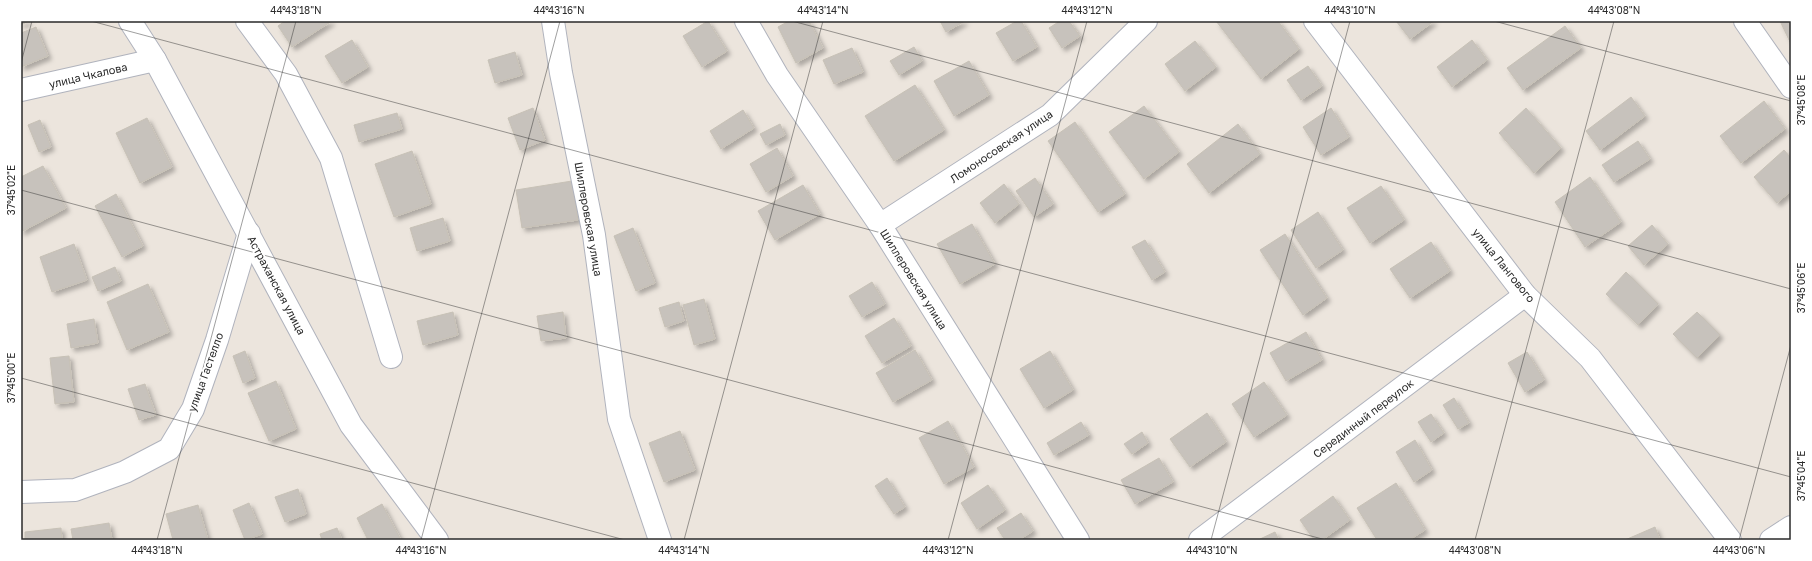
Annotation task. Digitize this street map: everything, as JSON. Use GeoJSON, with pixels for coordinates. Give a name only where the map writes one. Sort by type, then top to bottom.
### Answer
{"type":"FeatureCollection","features":[{"type":"Feature","properties":{"kind":"street","name":"Астраханская улица"},"geometry":{"type":"LineString","coordinates":[[130,21],[155,60],[351,425],[438,540]]}},
{"type":"Feature","properties":{"kind":"street"},"geometry":{"type":"LineString","coordinates":[[246,21],[286,74],[331,158],[391,358]]}},
{"type":"Feature","properties":{"kind":"street","name":"Шиллеровская улица"},"geometry":{"type":"LineString","coordinates":[[553,21],[594,235],[619,419],[660,540]]}},
{"type":"Feature","properties":{"kind":"street","name":"Шиллеровская улица"},"geometry":{"type":"LineString","coordinates":[[746,21],[777,75],[880,225],[1078,540]]}},
{"type":"Feature","properties":{"kind":"street","name":"Ломоносовская улица"},"geometry":{"type":"LineString","coordinates":[[880,225],[1050,115],[1146,21]]}},
{"type":"Feature","properties":{"kind":"street","name":"улица Лангового"},"geometry":{"type":"LineString","coordinates":[[1315,21],[1525,295],[1590,358],[1730,540]]}},
{"type":"Feature","properties":{"kind":"street"},"geometry":{"type":"LineString","coordinates":[[1745,21],[1791,87]]}},
{"type":"Feature","properties":{"kind":"street","name":"улица Чкалова"},"geometry":{"type":"LineString","coordinates":[[21,90],[155,60]]}},
{"type":"Feature","properties":{"kind":"street","name":"улица Гастелло"},"geometry":{"type":"LineString","coordinates":[[21,492],[75,490],[125,472],[169,449],[193,409],[217,340],[249,233]]}},
{"type":"Feature","properties":{"kind":"street","name":"Серединный переулок"},"geometry":{"type":"LineString","coordinates":[[1200,540],[1525,295]]}},
{"type":"Feature","properties":{"kind":"street"},"geometry":{"type":"LineString","coordinates":[[1771,540],[1791,527]]}},
{"type":"Feature","properties":{"kind":"building"},"geometry":{"type":"Polygon","coordinates":[[[21,21],[29,21],[21,25],[21,21]]]}},
{"type":"Feature","properties":{"kind":"building"},"geometry":{"type":"Polygon","coordinates":[[[285,21],[332,21],[292,47],[278,26],[285,21]]]}},
{"type":"Feature","properties":{"kind":"building"},"geometry":{"type":"Polygon","coordinates":[[[708,21],[727,51],[702,67],[683,36],[708,21]]]}},
{"type":"Feature","properties":{"kind":"building"},"geometry":{"type":"Polygon","coordinates":[[[789,21],[809,21],[823,48],[796,63],[778,27],[789,21]]]}},
{"type":"Feature","properties":{"kind":"building"},"geometry":{"type":"Polygon","coordinates":[[[940,21],[965,21],[946,32],[940,21]]]}},
{"type":"Feature","properties":{"kind":"building"},"geometry":{"type":"Polygon","coordinates":[[[1017,21],[1021,21],[1037,47],[1013,61],[996,33],[1017,21]]]}},
{"type":"Feature","properties":{"kind":"building"},"geometry":{"type":"Polygon","coordinates":[[[1060,21],[1069,21],[1080,36],[1062,48],[1049,28],[1060,21]]]}},
{"type":"Feature","properties":{"kind":"building"},"geometry":{"type":"Polygon","coordinates":[[[1216,21],[1278,21],[1299,49],[1261,79],[1216,21]]]}},
{"type":"Feature","properties":{"kind":"building"},"geometry":{"type":"Polygon","coordinates":[[[1396,21],[1434,21],[1410,39],[1396,21]]]}},
{"type":"Feature","properties":{"kind":"building"},"geometry":{"type":"Polygon","coordinates":[[[1780,21],[1791,21],[1791,44],[1780,21]]]}},
{"type":"Feature","properties":{"kind":"building"},"geometry":{"type":"Polygon","coordinates":[[[1565,26],[1581,48],[1523,90],[1507,68],[1565,26]]]}},
{"type":"Feature","properties":{"kind":"building"},"geometry":{"type":"Polygon","coordinates":[[[36,27],[48,56],[21,67],[21,33],[36,27]]]}},
{"type":"Feature","properties":{"kind":"building"},"geometry":{"type":"Polygon","coordinates":[[[352,40],[368,67],[342,83],[325,56],[352,40]]]}},
{"type":"Feature","properties":{"kind":"building"},"geometry":{"type":"Polygon","coordinates":[[[1472,40],[1487,60],[1452,87],[1437,67],[1472,40]]]}},
{"type":"Feature","properties":{"kind":"building"},"geometry":{"type":"Polygon","coordinates":[[[1195,41],[1216,67],[1185,91],[1165,64],[1195,41]]]}},
{"type":"Feature","properties":{"kind":"building"},"geometry":{"type":"Polygon","coordinates":[[[914,47],[922,61],[899,75],[890,61],[914,47]]]}},
{"type":"Feature","properties":{"kind":"building"},"geometry":{"type":"Polygon","coordinates":[[[852,48],[863,72],[834,84],[823,60],[852,48]]]}},
{"type":"Feature","properties":{"kind":"building"},"geometry":{"type":"Polygon","coordinates":[[[515,52],[522,75],[495,83],[488,60],[515,52]]]}},
{"type":"Feature","properties":{"kind":"building"},"geometry":{"type":"Polygon","coordinates":[[[969,61],[989,95],[954,116],[934,81],[969,61]]]}},
{"type":"Feature","properties":{"kind":"building"},"geometry":{"type":"Polygon","coordinates":[[[1308,66],[1322,86],[1301,100],[1287,80],[1308,66]]]}},
{"type":"Feature","properties":{"kind":"building"},"geometry":{"type":"Polygon","coordinates":[[[915,85],[944,130],[894,161],[865,116],[915,85]]]}},
{"type":"Feature","properties":{"kind":"building"},"geometry":{"type":"Polygon","coordinates":[[[1631,97],[1645,116],[1600,150],[1586,131],[1631,97]]]}},
{"type":"Feature","properties":{"kind":"building"},"geometry":{"type":"Polygon","coordinates":[[[1764,101],[1785,129],[1741,163],[1720,136],[1764,101]]]}},
{"type":"Feature","properties":{"kind":"building"},"geometry":{"type":"Polygon","coordinates":[[[1144,106],[1179,152],[1144,179],[1109,132],[1144,106]]]}},
{"type":"Feature","properties":{"kind":"building"},"geometry":{"type":"Polygon","coordinates":[[[533,108],[545,140],[520,150],[508,118],[533,108]]]}},
{"type":"Feature","properties":{"kind":"building"},"geometry":{"type":"Polygon","coordinates":[[[1331,108],[1349,137],[1321,155],[1303,127],[1331,108]]]}},
{"type":"Feature","properties":{"kind":"building"},"geometry":{"type":"Polygon","coordinates":[[[1526,108],[1561,148],[1534,173],[1499,133],[1526,108]]]}},
{"type":"Feature","properties":{"kind":"building"},"geometry":{"type":"Polygon","coordinates":[[[743,110],[754,128],[721,149],[710,131],[743,110]]]}},
{"type":"Feature","properties":{"kind":"building"},"geometry":{"type":"Polygon","coordinates":[[[397,113],[402,129],[359,142],[354,125],[397,113]]]}},
{"type":"Feature","properties":{"kind":"building"},"geometry":{"type":"Polygon","coordinates":[[[147,118],[172,167],[140,183],[116,133],[147,118]]]}},
{"type":"Feature","properties":{"kind":"building"},"geometry":{"type":"Polygon","coordinates":[[[40,120],[51,147],[39,152],[28,125],[40,120]]]}},
{"type":"Feature","properties":{"kind":"building"},"geometry":{"type":"Polygon","coordinates":[[[1075,122],[1125,194],[1098,212],[1048,141],[1075,122]]]}},
{"type":"Feature","properties":{"kind":"building"},"geometry":{"type":"Polygon","coordinates":[[[780,124],[785,135],[766,145],[760,134],[780,124]]]}},
{"type":"Feature","properties":{"kind":"building"},"geometry":{"type":"Polygon","coordinates":[[[1238,124],[1260,154],[1209,193],[1187,164],[1238,124]]]}},
{"type":"Feature","properties":{"kind":"building"},"geometry":{"type":"Polygon","coordinates":[[[1638,141],[1650,159],[1614,182],[1602,165],[1638,141]]]}},
{"type":"Feature","properties":{"kind":"building"},"geometry":{"type":"Polygon","coordinates":[[[777,148],[793,176],[766,192],[750,164],[777,148]]]}},
{"type":"Feature","properties":{"kind":"building"},"geometry":{"type":"Polygon","coordinates":[[[1784,150],[1791,158],[1791,191],[1777,203],[1754,177],[1784,150]]]}},
{"type":"Feature","properties":{"kind":"building"},"geometry":{"type":"Polygon","coordinates":[[[412,151],[431,204],[394,217],[375,164],[412,151]]]}},
{"type":"Feature","properties":{"kind":"building"},"geometry":{"type":"Polygon","coordinates":[[[43,166],[66,208],[21,232],[21,177],[43,166]]]}},
{"type":"Feature","properties":{"kind":"building"},"geometry":{"type":"Polygon","coordinates":[[[1590,177],[1621,222],[1585,247],[1555,202],[1590,177]]]}},
{"type":"Feature","properties":{"kind":"building"},"geometry":{"type":"Polygon","coordinates":[[[1035,178],[1053,204],[1034,217],[1016,191],[1035,178]]]}},
{"type":"Feature","properties":{"kind":"building"},"geometry":{"type":"Polygon","coordinates":[[[572,181],[578,220],[522,228],[516,190],[572,181]]]}},
{"type":"Feature","properties":{"kind":"building"},"geometry":{"type":"Polygon","coordinates":[[[1004,184],[1019,204],[995,223],[980,203],[1004,184]]]}},
{"type":"Feature","properties":{"kind":"building"},"geometry":{"type":"Polygon","coordinates":[[[803,185],[820,214],[775,240],[758,211],[803,185]]]}},
{"type":"Feature","properties":{"kind":"building"},"geometry":{"type":"Polygon","coordinates":[[[1381,186],[1404,220],[1370,243],[1347,208],[1381,186]]]}},
{"type":"Feature","properties":{"kind":"building"},"geometry":{"type":"Polygon","coordinates":[[[116,194],[143,246],[122,257],[95,206],[116,194]]]}},
{"type":"Feature","properties":{"kind":"building"},"geometry":{"type":"Polygon","coordinates":[[[1318,212],[1343,250],[1316,268],[1291,230],[1318,212]]]}},
{"type":"Feature","properties":{"kind":"building"},"geometry":{"type":"Polygon","coordinates":[[[443,218],[450,241],[417,251],[410,228],[443,218]]]}},
{"type":"Feature","properties":{"kind":"building"},"geometry":{"type":"Polygon","coordinates":[[[972,224],[995,264],[960,284],[937,244],[972,224]]]}},
{"type":"Feature","properties":{"kind":"building"},"geometry":{"type":"Polygon","coordinates":[[[1652,225],[1668,244],[1644,265],[1628,246],[1652,225]]]}},
{"type":"Feature","properties":{"kind":"building"},"geometry":{"type":"Polygon","coordinates":[[[633,228],[655,283],[636,291],[614,236],[633,228]]]}},
{"type":"Feature","properties":{"kind":"building"},"geometry":{"type":"Polygon","coordinates":[[[1285,234],[1327,298],[1303,315],[1260,250],[1285,234]]]}},
{"type":"Feature","properties":{"kind":"building"},"geometry":{"type":"Polygon","coordinates":[[[1145,240],[1165,272],[1152,280],[1132,247],[1145,240]]]}},
{"type":"Feature","properties":{"kind":"building"},"geometry":{"type":"Polygon","coordinates":[[[1431,242],[1450,271],[1410,298],[1390,269],[1431,242]]]}},
{"type":"Feature","properties":{"kind":"building"},"geometry":{"type":"Polygon","coordinates":[[[74,244],[87,280],[52,292],[40,257],[74,244]]]}},
{"type":"Feature","properties":{"kind":"building"},"geometry":{"type":"Polygon","coordinates":[[[115,267],[121,281],[98,291],[92,277],[115,267]]]}},
{"type":"Feature","properties":{"kind":"building"},"geometry":{"type":"Polygon","coordinates":[[[1626,272],[1658,304],[1638,325],[1606,294],[1626,272]]]}},
{"type":"Feature","properties":{"kind":"building"},"geometry":{"type":"Polygon","coordinates":[[[872,282],[885,304],[862,317],[849,296],[872,282]]]}},
{"type":"Feature","properties":{"kind":"building"},"geometry":{"type":"Polygon","coordinates":[[[148,284],[169,332],[127,350],[107,302],[148,284]]]}},
{"type":"Feature","properties":{"kind":"building"},"geometry":{"type":"Polygon","coordinates":[[[704,299],[715,339],[694,345],[683,305],[704,299]]]}},
{"type":"Feature","properties":{"kind":"building"},"geometry":{"type":"Polygon","coordinates":[[[679,302],[684,321],[665,327],[659,308],[679,302]]]}},
{"type":"Feature","properties":{"kind":"building"},"geometry":{"type":"Polygon","coordinates":[[[453,312],[458,335],[423,345],[417,321],[453,312]]]}},
{"type":"Feature","properties":{"kind":"building"},"geometry":{"type":"Polygon","coordinates":[[[563,312],[566,338],[541,341],[537,316],[563,312]]]}},
{"type":"Feature","properties":{"kind":"building"},"geometry":{"type":"Polygon","coordinates":[[[1697,312],[1720,335],[1697,358],[1673,334],[1697,312]]]}},
{"type":"Feature","properties":{"kind":"building"},"geometry":{"type":"Polygon","coordinates":[[[894,318],[911,346],[882,363],[865,336],[894,318]]]}},
{"type":"Feature","properties":{"kind":"building"},"geometry":{"type":"Polygon","coordinates":[[[94,319],[98,343],[71,348],[67,324],[94,319]]]}},
{"type":"Feature","properties":{"kind":"building"},"geometry":{"type":"Polygon","coordinates":[[[1306,332],[1322,360],[1286,381],[1270,353],[1306,332]]]}},
{"type":"Feature","properties":{"kind":"building"},"geometry":{"type":"Polygon","coordinates":[[[915,350],[932,380],[893,402],[876,373],[915,350]]]}},
{"type":"Feature","properties":{"kind":"building"},"geometry":{"type":"Polygon","coordinates":[[[245,351],[255,378],[243,383],[233,356],[245,351]]]}},
{"type":"Feature","properties":{"kind":"building"},"geometry":{"type":"Polygon","coordinates":[[[1050,351],[1073,390],[1044,408],[1020,369],[1050,351]]]}},
{"type":"Feature","properties":{"kind":"building"},"geometry":{"type":"Polygon","coordinates":[[[1527,352],[1544,380],[1525,392],[1508,363],[1527,352]]]}},
{"type":"Feature","properties":{"kind":"building"},"geometry":{"type":"Polygon","coordinates":[[[69,356],[74,402],[55,404],[50,358],[69,356]]]}},
{"type":"Feature","properties":{"kind":"building"},"geometry":{"type":"Polygon","coordinates":[[[276,381],[296,429],[269,441],[248,393],[276,381]]]}},
{"type":"Feature","properties":{"kind":"building"},"geometry":{"type":"Polygon","coordinates":[[[1264,382],[1287,415],[1254,437],[1232,404],[1264,382]]]}},
{"type":"Feature","properties":{"kind":"building"},"geometry":{"type":"Polygon","coordinates":[[[145,384],[156,415],[139,420],[128,389],[145,384]]]}},
{"type":"Feature","properties":{"kind":"building"},"geometry":{"type":"Polygon","coordinates":[[[1454,398],[1469,423],[1458,429],[1443,405],[1454,398]]]}},
{"type":"Feature","properties":{"kind":"building"},"geometry":{"type":"Polygon","coordinates":[[[1207,413],[1226,442],[1190,467],[1170,439],[1207,413]]]}},
{"type":"Feature","properties":{"kind":"building"},"geometry":{"type":"Polygon","coordinates":[[[1431,414],[1444,433],[1431,442],[1418,422],[1431,414]]]}},
{"type":"Feature","properties":{"kind":"building"},"geometry":{"type":"Polygon","coordinates":[[[948,421],[974,467],[944,484],[919,438],[948,421]]]}},
{"type":"Feature","properties":{"kind":"building"},"geometry":{"type":"Polygon","coordinates":[[[1081,422],[1089,435],[1054,455],[1047,443],[1081,422]]]}},
{"type":"Feature","properties":{"kind":"building"},"geometry":{"type":"Polygon","coordinates":[[[680,431],[695,470],[664,482],[649,443],[680,431]]]}},
{"type":"Feature","properties":{"kind":"building"},"geometry":{"type":"Polygon","coordinates":[[[1142,432],[1148,443],[1132,454],[1124,444],[1142,432]]]}},
{"type":"Feature","properties":{"kind":"building"},"geometry":{"type":"Polygon","coordinates":[[[1415,440],[1432,470],[1414,482],[1396,452],[1415,440]]]}},
{"type":"Feature","properties":{"kind":"building"},"geometry":{"type":"Polygon","coordinates":[[[1159,458],[1173,482],[1135,504],[1121,480],[1159,458]]]}},
{"type":"Feature","properties":{"kind":"building"},"geometry":{"type":"Polygon","coordinates":[[[887,478],[905,507],[894,514],[875,486],[887,478]]]}},
{"type":"Feature","properties":{"kind":"building"},"geometry":{"type":"Polygon","coordinates":[[[1396,483],[1425,530],[1409,540],[1377,540],[1357,508],[1396,483]]]}},
{"type":"Feature","properties":{"kind":"building"},"geometry":{"type":"Polygon","coordinates":[[[988,485],[1005,510],[977,529],[961,503],[988,485]]]}},
{"type":"Feature","properties":{"kind":"building"},"geometry":{"type":"Polygon","coordinates":[[[298,489],[306,514],[285,522],[275,497],[298,489]]]}},
{"type":"Feature","properties":{"kind":"building"},"geometry":{"type":"Polygon","coordinates":[[[1333,496],[1350,520],[1322,540],[1314,540],[1300,520],[1333,496]]]}},
{"type":"Feature","properties":{"kind":"building"},"geometry":{"type":"Polygon","coordinates":[[[249,503],[262,534],[245,540],[233,510],[249,503]]]}},
{"type":"Feature","properties":{"kind":"building"},"geometry":{"type":"Polygon","coordinates":[[[382,504],[401,540],[368,540],[357,518],[382,504]]]}},
{"type":"Feature","properties":{"kind":"building"},"geometry":{"type":"Polygon","coordinates":[[[198,505],[208,540],[173,540],[166,514],[198,505]]]}},
{"type":"Feature","properties":{"kind":"building"},"geometry":{"type":"Polygon","coordinates":[[[1021,513],[1033,531],[1019,540],[1005,540],[997,528],[1021,513]]]}},
{"type":"Feature","properties":{"kind":"building"},"geometry":{"type":"Polygon","coordinates":[[[109,523],[112,540],[73,540],[71,529],[109,523]]]}},
{"type":"Feature","properties":{"kind":"building"},"geometry":{"type":"Polygon","coordinates":[[[1655,527],[1660,540],[1625,540],[1655,527]]]}},
{"type":"Feature","properties":{"kind":"building"},"geometry":{"type":"Polygon","coordinates":[[[61,528],[62,540],[25,540],[25,532],[61,528]]]}},
{"type":"Feature","properties":{"kind":"building"},"geometry":{"type":"Polygon","coordinates":[[[337,528],[342,540],[322,540],[320,534],[337,528]]]}},
{"type":"Feature","properties":{"kind":"building"},"geometry":{"type":"Polygon","coordinates":[[[1275,532],[1279,540],[1260,539],[1275,532]]]}}]}
